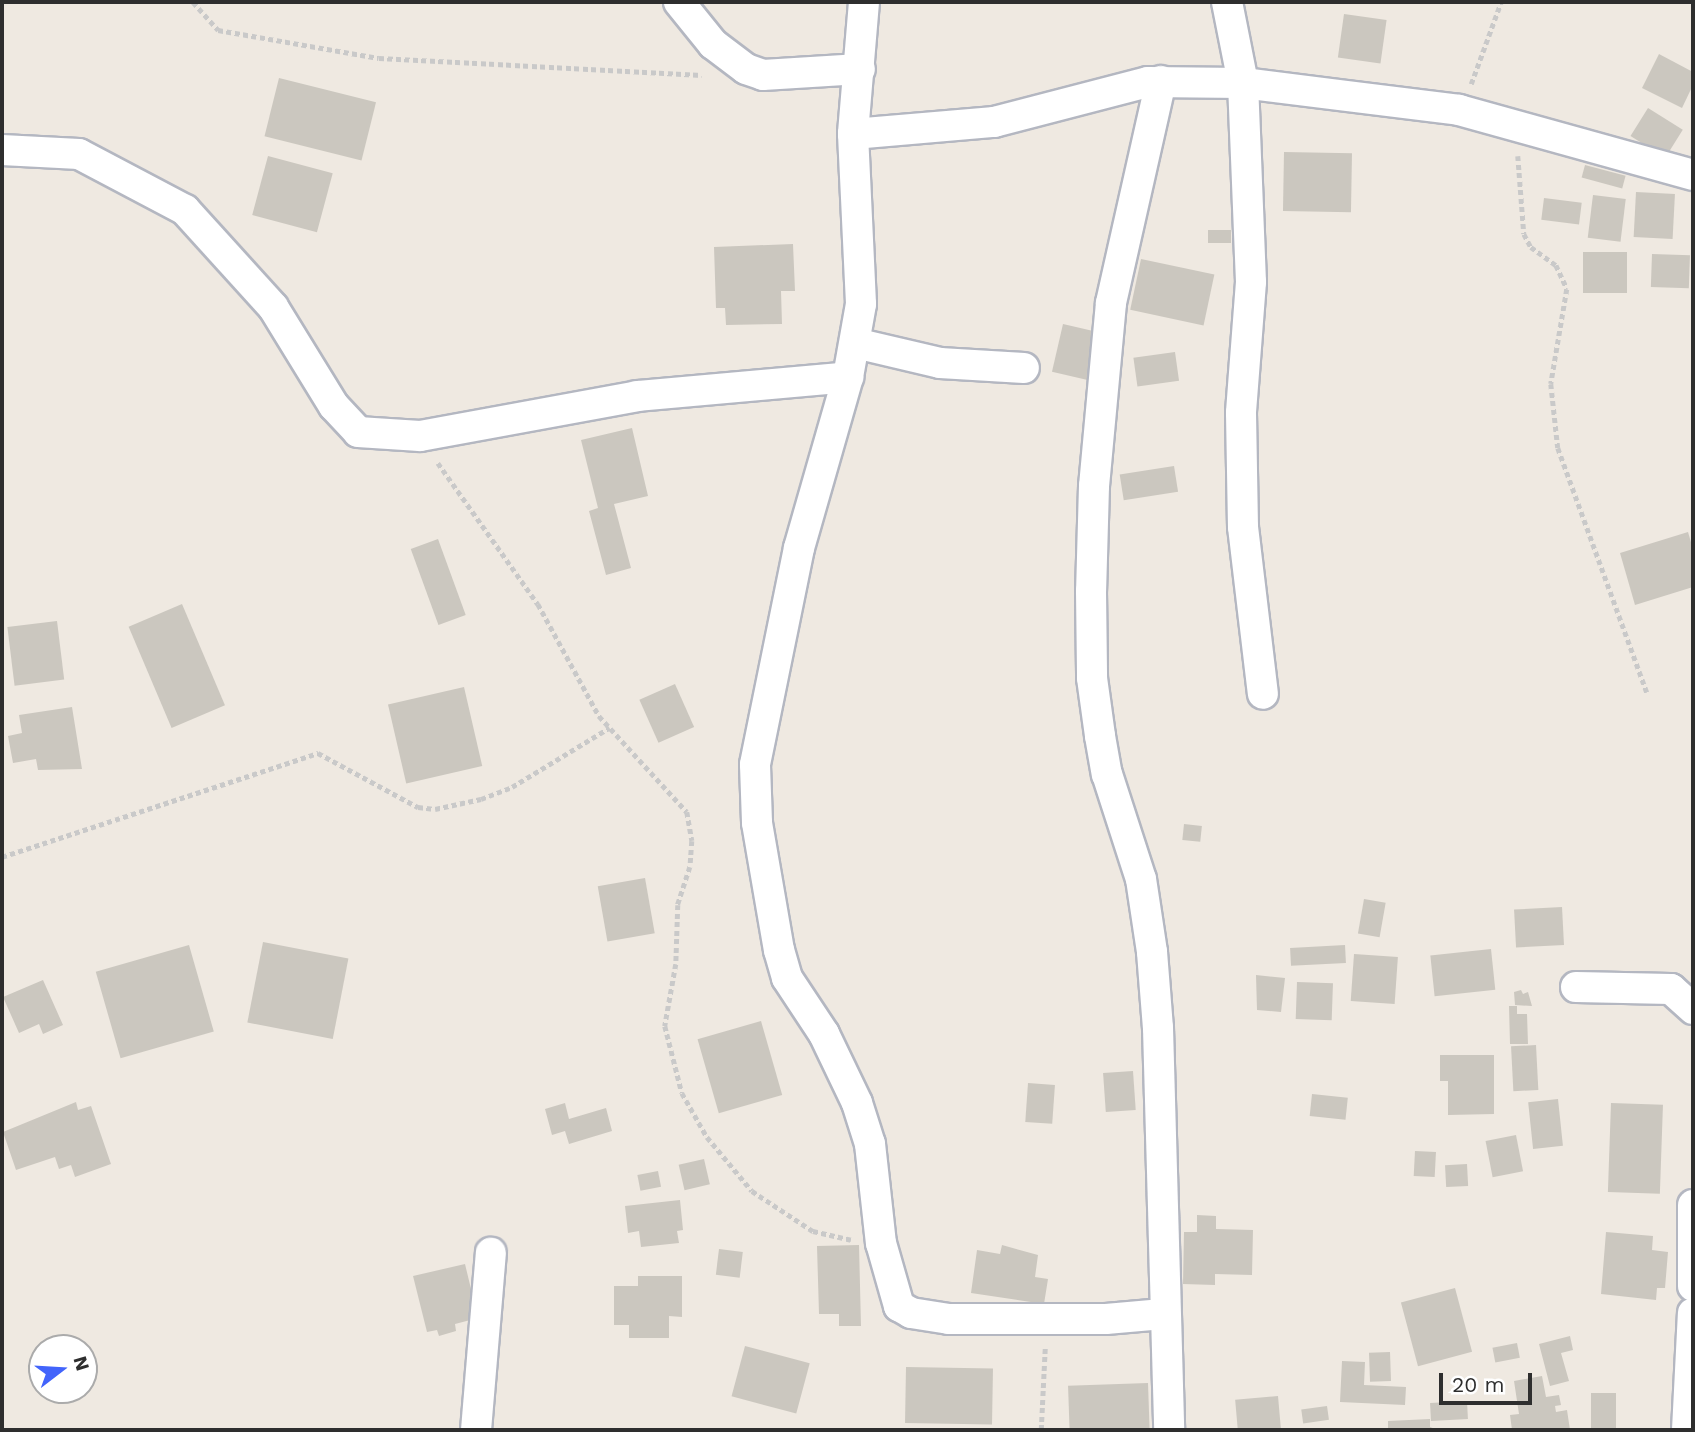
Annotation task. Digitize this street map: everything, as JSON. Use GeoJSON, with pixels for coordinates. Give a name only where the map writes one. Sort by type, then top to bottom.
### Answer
{"type":"FeatureCollection","features":[{"type":"Feature","properties":{"kind":"street"},"geometry":{"type":"LineString","coordinates":[[679,2],[713,44],[746,69],[763,75],[860,69]]}},
{"type":"Feature","properties":{"kind":"street"},"geometry":{"type":"LineString","coordinates":[[864,2],[853,134],[861,279],[855,343],[848,377],[799,548],[759,743],[755,791],[783,967],[824,1034],[857,1104],[870,1144],[881,1244],[895,1300],[911,1313],[948,1319],[1048,1320],[1163,1314]]}},
{"type":"Feature","properties":{"kind":"street"},"geometry":{"type":"LineString","coordinates":[[1227,2],[1243,83],[1251,282],[1241,413],[1243,527],[1264,694]]}},
{"type":"Feature","properties":{"kind":"street"},"geometry":{"type":"LineString","coordinates":[[853,134],[994,122],[1161,80],[1243,83],[1459,110],[1693,175]]}},
{"type":"Feature","properties":{"kind":"street"},"geometry":{"type":"LineString","coordinates":[[1161,80],[1111,303],[1094,486],[1091,591],[1093,678],[1100,736],[1107,774],[1141,878],[1152,952],[1162,1144],[1163,1314],[1169,1430]]}},
{"type":"Feature","properties":{"kind":"street"},"geometry":{"type":"LineString","coordinates":[[2,150],[79,153],[166,197],[202,224],[273,307],[347,424],[358,432],[421,436],[637,396],[848,377]]}},
{"type":"Feature","properties":{"kind":"street"},"geometry":{"type":"LineString","coordinates":[[855,343],[940,363],[1024,368]]}},
{"type":"Feature","properties":{"kind":"street"},"geometry":{"type":"LineString","coordinates":[[1576,987],[1671,989],[1693,1009]]}},
{"type":"Feature","properties":{"kind":"street"},"geometry":{"type":"LineString","coordinates":[[1693,1205],[1693,1286]]}},
{"type":"Feature","properties":{"kind":"street"},"geometry":{"type":"LineString","coordinates":[[476,1430],[491,1253]]}},
{"type":"Feature","properties":{"kind":"street"},"geometry":{"type":"LineString","coordinates":[[1687,1430],[1693,1313]]}},
{"type":"Feature","properties":{"kind":"path"},"geometry":{"type":"LineString","coordinates":[[193,2],[218,30],[379,58],[708,75]]}},
{"type":"Feature","properties":{"kind":"path"},"geometry":{"type":"LineString","coordinates":[[1459,110],[1501,2]]}},
{"type":"Feature","properties":{"kind":"path"},"geometry":{"type":"LineString","coordinates":[[1515,124],[1524,234],[1531,247],[1556,265],[1567,289],[1551,384],[1558,448],[1647,692]]}},
{"type":"Feature","properties":{"kind":"path"},"geometry":{"type":"LineString","coordinates":[[421,436],[538,604],[609,728],[687,812],[691,829],[690,867],[678,905],[676,964],[665,1026],[682,1093],[729,1168],[768,1205],[827,1235],[881,1244]]}},
{"type":"Feature","properties":{"kind":"path"},"geometry":{"type":"LineString","coordinates":[[2,857],[318,752],[342,761],[402,800],[426,809],[447,806],[502,792],[609,728]]}},
{"type":"Feature","properties":{"kind":"path"},"geometry":{"type":"LineString","coordinates":[[1041,1430],[1040,1394],[1048,1320]]}},
{"type":"Feature","properties":{"kind":"building"},"geometry":{"type":"Polygon","coordinates":[[[1344,14],[1387,20],[1380,64],[1338,58],[1344,14]]]}},
{"type":"Feature","properties":{"kind":"building"},"geometry":{"type":"Polygon","coordinates":[[[1659,54],[1693,72],[1693,85],[1682,108],[1642,88],[1659,54]]]}},
{"type":"Feature","properties":{"kind":"building"},"geometry":{"type":"Polygon","coordinates":[[[279,78],[376,102],[362,160],[264,136],[279,78]]]}},
{"type":"Feature","properties":{"kind":"building"},"geometry":{"type":"Polygon","coordinates":[[[1648,108],[1683,130],[1665,158],[1631,136],[1648,108]]]}},
{"type":"Feature","properties":{"kind":"building"},"geometry":{"type":"Polygon","coordinates":[[[1284,152],[1352,153],[1351,212],[1283,211],[1284,152]]]}},
{"type":"Feature","properties":{"kind":"building"},"geometry":{"type":"Polygon","coordinates":[[[268,156],[333,173],[317,232],[252,215],[268,156]]]}},
{"type":"Feature","properties":{"kind":"building"},"geometry":{"type":"Polygon","coordinates":[[[1585,165],[1626,176],[1622,188],[1582,178],[1585,165]]]}},
{"type":"Feature","properties":{"kind":"building"},"geometry":{"type":"Polygon","coordinates":[[[1636,192],[1675,194],[1673,239],[1634,237],[1636,192]]]}},
{"type":"Feature","properties":{"kind":"building"},"geometry":{"type":"Polygon","coordinates":[[[1593,195],[1626,199],[1621,242],[1588,238],[1593,195]]]}},
{"type":"Feature","properties":{"kind":"building"},"geometry":{"type":"Polygon","coordinates":[[[1544,198],[1582,203],[1579,224],[1541,220],[1544,198]]]}},
{"type":"Feature","properties":{"kind":"building"},"geometry":{"type":"Polygon","coordinates":[[[1208,230],[1231,230],[1231,243],[1208,243],[1208,230]]]}},
{"type":"Feature","properties":{"kind":"building"},"geometry":{"type":"Polygon","coordinates":[[[793,244],[795,291],[781,291],[782,324],[726,325],[725,308],[716,308],[714,247],[793,244]]]}},
{"type":"Feature","properties":{"kind":"building"},"geometry":{"type":"Polygon","coordinates":[[[1583,252],[1627,252],[1627,293],[1583,293],[1583,252]]]}},
{"type":"Feature","properties":{"kind":"building"},"geometry":{"type":"Polygon","coordinates":[[[1652,254],[1690,255],[1689,288],[1651,287],[1652,254]]]}},
{"type":"Feature","properties":{"kind":"building"},"geometry":{"type":"Polygon","coordinates":[[[1141,259],[1214,275],[1204,325],[1130,310],[1141,259]]]}},
{"type":"Feature","properties":{"kind":"building"},"geometry":{"type":"Polygon","coordinates":[[[1063,324],[1103,333],[1092,381],[1052,372],[1063,324]]]}},
{"type":"Feature","properties":{"kind":"building"},"geometry":{"type":"Polygon","coordinates":[[[1175,352],[1179,381],[1137,387],[1133,358],[1175,352]]]}},
{"type":"Feature","properties":{"kind":"building"},"geometry":{"type":"Polygon","coordinates":[[[632,428],[648,496],[614,504],[631,568],[606,575],[589,511],[598,508],[581,440],[632,428]]]}},
{"type":"Feature","properties":{"kind":"building"},"geometry":{"type":"Polygon","coordinates":[[[1174,466],[1178,492],[1124,500],[1120,475],[1174,466]]]}},
{"type":"Feature","properties":{"kind":"building"},"geometry":{"type":"Polygon","coordinates":[[[1688,532],[1693,549],[1693,587],[1635,605],[1620,553],[1688,532]]]}},
{"type":"Feature","properties":{"kind":"building"},"geometry":{"type":"Polygon","coordinates":[[[438,539],[466,615],[438,625],[411,549],[438,539]]]}},
{"type":"Feature","properties":{"kind":"building"},"geometry":{"type":"Polygon","coordinates":[[[182,604],[225,705],[172,728],[129,627],[182,604]]]}},
{"type":"Feature","properties":{"kind":"building"},"geometry":{"type":"Polygon","coordinates":[[[57,621],[64,680],[15,686],[7,627],[57,621]]]}},
{"type":"Feature","properties":{"kind":"building"},"geometry":{"type":"Polygon","coordinates":[[[675,684],[694,727],[658,743],[639,700],[675,684]]]}},
{"type":"Feature","properties":{"kind":"building"},"geometry":{"type":"Polygon","coordinates":[[[464,687],[482,766],[406,783],[388,705],[464,687]]]}},
{"type":"Feature","properties":{"kind":"building"},"geometry":{"type":"Polygon","coordinates":[[[72,707],[82,769],[38,770],[36,759],[13,763],[8,736],[22,733],[19,715],[72,707]]]}},
{"type":"Feature","properties":{"kind":"building"},"geometry":{"type":"Polygon","coordinates":[[[1184,824],[1202,826],[1200,842],[1182,840],[1184,824]]]}},
{"type":"Feature","properties":{"kind":"building"},"geometry":{"type":"Polygon","coordinates":[[[645,878],[655,933],[607,941],[598,886],[645,878]]]}},
{"type":"Feature","properties":{"kind":"building"},"geometry":{"type":"Polygon","coordinates":[[[1364,899],[1386,903],[1380,937],[1358,933],[1364,899]]]}},
{"type":"Feature","properties":{"kind":"building"},"geometry":{"type":"Polygon","coordinates":[[[1562,907],[1564,945],[1516,947],[1514,910],[1562,907]]]}},
{"type":"Feature","properties":{"kind":"building"},"geometry":{"type":"Polygon","coordinates":[[[263,942],[348,959],[333,1039],[247,1022],[263,942]]]}},
{"type":"Feature","properties":{"kind":"building"},"geometry":{"type":"Polygon","coordinates":[[[189,945],[214,1032],[121,1058],[96,972],[189,945]]]}},
{"type":"Feature","properties":{"kind":"building"},"geometry":{"type":"Polygon","coordinates":[[[1345,945],[1346,963],[1291,966],[1290,948],[1345,945]]]}},
{"type":"Feature","properties":{"kind":"building"},"geometry":{"type":"Polygon","coordinates":[[[1491,949],[1495,990],[1435,996],[1430,955],[1491,949]]]}},
{"type":"Feature","properties":{"kind":"building"},"geometry":{"type":"Polygon","coordinates":[[[1354,954],[1398,957],[1395,1004],[1351,1001],[1354,954]]]}},
{"type":"Feature","properties":{"kind":"building"},"geometry":{"type":"Polygon","coordinates":[[[1256,975],[1285,978],[1281,1012],[1257,1010],[1256,975]]]}},
{"type":"Feature","properties":{"kind":"building"},"geometry":{"type":"Polygon","coordinates":[[[43,980],[63,1025],[43,1034],[39,1024],[19,1033],[3,997],[43,980]]]}},
{"type":"Feature","properties":{"kind":"building"},"geometry":{"type":"Polygon","coordinates":[[[1297,982],[1333,983],[1332,1020],[1296,1019],[1297,982]]]}},
{"type":"Feature","properties":{"kind":"building"},"geometry":{"type":"Polygon","coordinates":[[[1521,990],[1523,994],[1528,992],[1532,1006],[1515,1005],[1514,992],[1521,990]]]}},
{"type":"Feature","properties":{"kind":"building"},"geometry":{"type":"Polygon","coordinates":[[[1509,1006],[1517,1006],[1517,1014],[1527,1014],[1528,1044],[1510,1044],[1509,1006]]]}},
{"type":"Feature","properties":{"kind":"building"},"geometry":{"type":"Polygon","coordinates":[[[761,1021],[782,1095],[719,1113],[698,1039],[761,1021]]]}},
{"type":"Feature","properties":{"kind":"building"},"geometry":{"type":"Polygon","coordinates":[[[1536,1045],[1538,1090],[1513,1091],[1511,1046],[1536,1045]]]}},
{"type":"Feature","properties":{"kind":"building"},"geometry":{"type":"Polygon","coordinates":[[[1440,1055],[1494,1055],[1494,1114],[1448,1115],[1448,1081],[1440,1081],[1440,1055]]]}},
{"type":"Feature","properties":{"kind":"building"},"geometry":{"type":"Polygon","coordinates":[[[1133,1071],[1136,1110],[1106,1112],[1103,1073],[1133,1071]]]}},
{"type":"Feature","properties":{"kind":"building"},"geometry":{"type":"Polygon","coordinates":[[[1028,1083],[1055,1085],[1052,1124],[1025,1122],[1028,1083]]]}},
{"type":"Feature","properties":{"kind":"building"},"geometry":{"type":"Polygon","coordinates":[[[1312,1094],[1348,1098],[1346,1120],[1310,1116],[1312,1094]]]}},
{"type":"Feature","properties":{"kind":"building"},"geometry":{"type":"Polygon","coordinates":[[[1558,1099],[1563,1146],[1533,1149],[1528,1102],[1558,1099]]]}},
{"type":"Feature","properties":{"kind":"building"},"geometry":{"type":"Polygon","coordinates":[[[76,1102],[78,1110],[91,1106],[111,1164],[75,1177],[71,1165],[59,1169],[55,1157],[16,1170],[3,1132],[76,1102]]]}},
{"type":"Feature","properties":{"kind":"building"},"geometry":{"type":"Polygon","coordinates":[[[565,1103],[569,1119],[606,1108],[612,1131],[569,1144],[565,1131],[552,1135],[545,1109],[565,1103]]]}},
{"type":"Feature","properties":{"kind":"building"},"geometry":{"type":"Polygon","coordinates":[[[1611,1103],[1663,1105],[1660,1194],[1608,1192],[1611,1103]]]}},
{"type":"Feature","properties":{"kind":"building"},"geometry":{"type":"Polygon","coordinates":[[[1516,1135],[1523,1171],[1493,1177],[1486,1141],[1516,1135]]]}},
{"type":"Feature","properties":{"kind":"building"},"geometry":{"type":"Polygon","coordinates":[[[1415,1151],[1436,1152],[1435,1177],[1414,1176],[1415,1151]]]}},
{"type":"Feature","properties":{"kind":"building"},"geometry":{"type":"Polygon","coordinates":[[[704,1159],[710,1184],[685,1190],[679,1165],[704,1159]]]}},
{"type":"Feature","properties":{"kind":"building"},"geometry":{"type":"Polygon","coordinates":[[[1467,1164],[1468,1186],[1446,1187],[1445,1165],[1467,1164]]]}},
{"type":"Feature","properties":{"kind":"building"},"geometry":{"type":"Polygon","coordinates":[[[658,1171],[661,1187],[640,1191],[637,1175],[658,1171]]]}},
{"type":"Feature","properties":{"kind":"building"},"geometry":{"type":"Polygon","coordinates":[[[680,1200],[683,1230],[677,1231],[679,1243],[641,1247],[639,1231],[628,1233],[625,1206],[680,1200]]]}},
{"type":"Feature","properties":{"kind":"building"},"geometry":{"type":"Polygon","coordinates":[[[1197,1215],[1216,1216],[1216,1229],[1253,1230],[1252,1275],[1215,1274],[1215,1285],[1183,1284],[1184,1232],[1197,1232],[1197,1215]]]}},
{"type":"Feature","properties":{"kind":"building"},"geometry":{"type":"Polygon","coordinates":[[[1606,1232],[1653,1236],[1652,1250],[1668,1252],[1665,1288],[1657,1288],[1656,1300],[1601,1294],[1606,1232]]]}},
{"type":"Feature","properties":{"kind":"building"},"geometry":{"type":"Polygon","coordinates":[[[859,1245],[861,1326],[839,1326],[839,1314],[819,1314],[817,1246],[859,1245]]]}},
{"type":"Feature","properties":{"kind":"building"},"geometry":{"type":"Polygon","coordinates":[[[1002,1245],[1038,1255],[1035,1277],[1048,1279],[1044,1304],[971,1293],[977,1250],[1000,1254],[1002,1245]]]}},
{"type":"Feature","properties":{"kind":"building"},"geometry":{"type":"Polygon","coordinates":[[[719,1249],[743,1252],[740,1278],[716,1275],[719,1249]]]}},
{"type":"Feature","properties":{"kind":"building"},"geometry":{"type":"Polygon","coordinates":[[[465,1264],[478,1318],[455,1324],[456,1331],[439,1336],[437,1330],[427,1332],[413,1276],[465,1264]]]}},
{"type":"Feature","properties":{"kind":"building"},"geometry":{"type":"Polygon","coordinates":[[[638,1276],[682,1276],[682,1317],[669,1316],[669,1338],[629,1338],[629,1325],[614,1325],[614,1286],[638,1286],[638,1276]]]}},
{"type":"Feature","properties":{"kind":"building"},"geometry":{"type":"Polygon","coordinates":[[[1455,1288],[1472,1352],[1418,1366],[1401,1302],[1455,1288]]]}},
{"type":"Feature","properties":{"kind":"building"},"geometry":{"type":"Polygon","coordinates":[[[1570,1336],[1573,1350],[1561,1353],[1569,1381],[1550,1386],[1539,1344],[1570,1336]]]}},
{"type":"Feature","properties":{"kind":"building"},"geometry":{"type":"Polygon","coordinates":[[[1517,1343],[1520,1358],[1495,1362],[1492,1348],[1517,1343]]]}},
{"type":"Feature","properties":{"kind":"building"},"geometry":{"type":"Polygon","coordinates":[[[745,1346],[810,1363],[796,1414],[732,1396],[745,1346]]]}},
{"type":"Feature","properties":{"kind":"building"},"geometry":{"type":"Polygon","coordinates":[[[1390,1352],[1391,1381],[1370,1382],[1369,1353],[1390,1352]]]}},
{"type":"Feature","properties":{"kind":"building"},"geometry":{"type":"Polygon","coordinates":[[[1342,1361],[1365,1362],[1364,1385],[1406,1387],[1405,1405],[1340,1402],[1342,1361]]]}},
{"type":"Feature","properties":{"kind":"building"},"geometry":{"type":"Polygon","coordinates":[[[906,1367],[993,1369],[992,1425],[905,1423],[906,1367]]]}},
{"type":"Feature","properties":{"kind":"building"},"geometry":{"type":"Polygon","coordinates":[[[1542,1376],[1546,1397],[1559,1395],[1561,1405],[1555,1406],[1556,1412],[1567,1410],[1570,1430],[1512,1430],[1510,1415],[1519,1414],[1514,1381],[1542,1376]]]}},
{"type":"Feature","properties":{"kind":"building"},"geometry":{"type":"Polygon","coordinates":[[[1148,1383],[1150,1430],[1070,1430],[1068,1386],[1148,1383]]]}},
{"type":"Feature","properties":{"kind":"building"},"geometry":{"type":"Polygon","coordinates":[[[1591,1393],[1616,1393],[1616,1430],[1591,1430],[1591,1393]]]}},
{"type":"Feature","properties":{"kind":"building"},"geometry":{"type":"Polygon","coordinates":[[[1278,1396],[1281,1429],[1238,1430],[1235,1400],[1278,1396]]]}},
{"type":"Feature","properties":{"kind":"building"},"geometry":{"type":"Polygon","coordinates":[[[1467,1401],[1468,1419],[1431,1421],[1430,1403],[1467,1401]]]}},
{"type":"Feature","properties":{"kind":"building"},"geometry":{"type":"Polygon","coordinates":[[[1327,1406],[1329,1420],[1303,1423],[1301,1410],[1327,1406]]]}},
{"type":"Feature","properties":{"kind":"building"},"geometry":{"type":"Polygon","coordinates":[[[1430,1419],[1430,1427],[1438,1430],[1388,1430],[1388,1421],[1430,1419]]]}}]}
